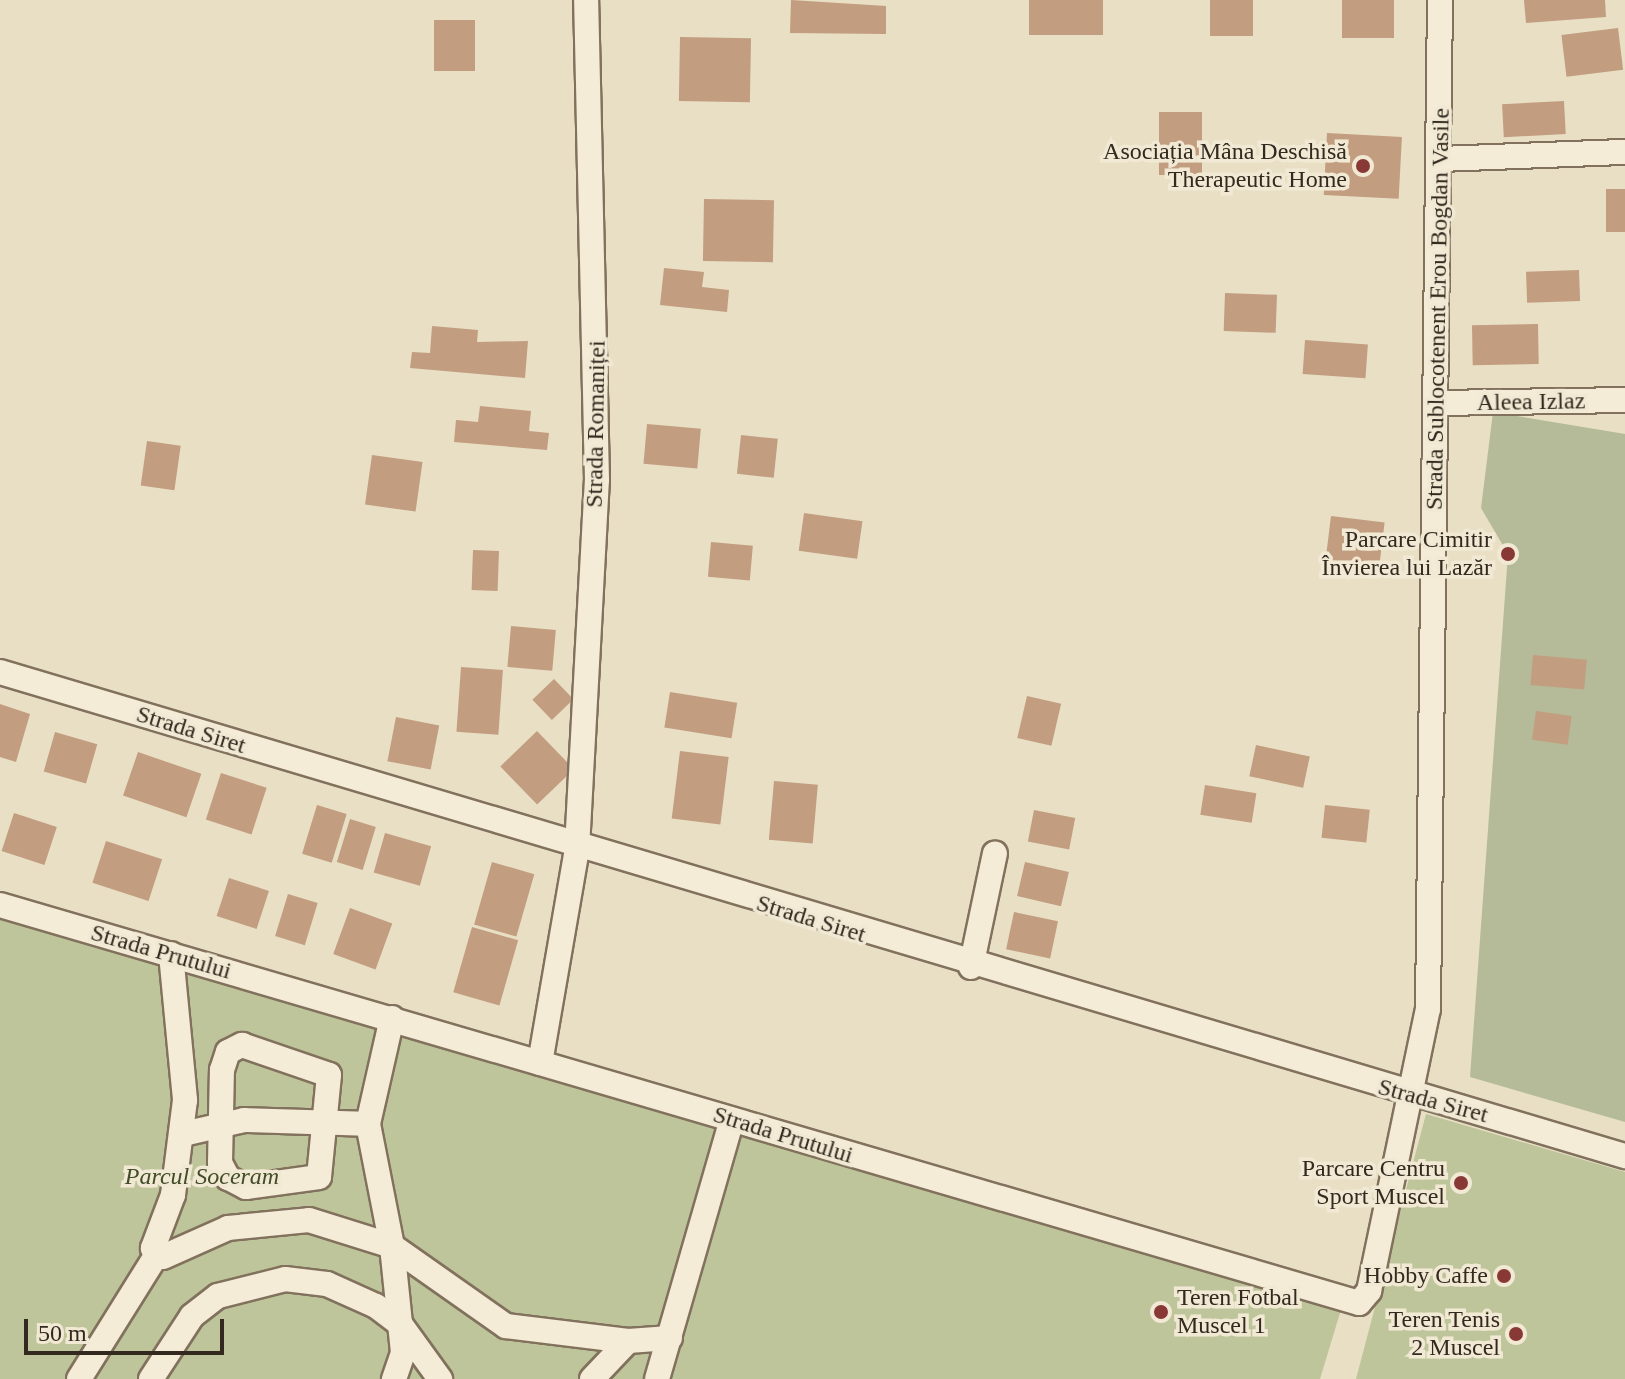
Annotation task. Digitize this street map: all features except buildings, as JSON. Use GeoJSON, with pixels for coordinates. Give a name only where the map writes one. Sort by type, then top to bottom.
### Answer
{"type":"FeatureCollection","features":[{"type":"Feature","properties":{"kind":"street","name":"Strada Romaniței"},"geometry":{"type":"LineString","coordinates":[[540,1063],[577,848],[597,480],[586,0]]}},
{"type":"Feature","properties":{"kind":"street","name":"Strada Sublocotenent Erou Bogdan Vasile"},"geometry":{"type":"LineString","coordinates":[[1414,1097],[1428,1009],[1440,0]]}},
{"type":"Feature","properties":{"kind":"street"},"geometry":{"type":"LineString","coordinates":[[1440,159],[1625,152]]}},
{"type":"Feature","properties":{"kind":"street","name":"Aleea Izlaz"},"geometry":{"type":"LineString","coordinates":[[1437,403],[1625,400]]}},
{"type":"Feature","properties":{"kind":"street","name":"Strada Siret"},"geometry":{"type":"LineString","coordinates":[[0,672],[971,967],[1625,1156]]}},
{"type":"Feature","properties":{"kind":"street"},"geometry":{"type":"LineString","coordinates":[[971,967],[995,853]]}},
{"type":"Feature","properties":{"kind":"street","name":"Strada Prutului"},"geometry":{"type":"LineString","coordinates":[[0,905],[1359,1303],[1369,1291],[1414,1097]]}},
{"type":"Feature","properties":{"kind":"street"},"geometry":{"type":"LineString","coordinates":[[157,1254],[155,1237],[173,1195],[183,1134],[171,954]]}},
{"type":"Feature","properties":{"kind":"street"},"geometry":{"type":"LineString","coordinates":[[392,1018],[368,1124],[392,1246],[401,1325],[394,1379]]}},
{"type":"Feature","properties":{"kind":"street"},"geometry":{"type":"LineString","coordinates":[[242,1045],[329,1075],[329,1119],[319,1177],[246,1187],[228,1178],[220,1163],[223,1122],[224,1060],[242,1045]]}},
{"type":"Feature","properties":{"kind":"street"},"geometry":{"type":"LineString","coordinates":[[183,1134],[223,1122],[329,1119],[368,1124]]}},
{"type":"Feature","properties":{"kind":"street"},"geometry":{"type":"LineString","coordinates":[[657,1379],[732,1120]]}},
{"type":"Feature","properties":{"kind":"street"},"geometry":{"type":"LineString","coordinates":[[80,1379],[157,1254],[228,1228],[278,1221],[346,1227],[392,1246],[506,1326],[628,1341],[670,1338]]}},
{"type":"Feature","properties":{"kind":"street"},"geometry":{"type":"LineString","coordinates":[[151,1379],[192,1316],[254,1283],[327,1284],[401,1325],[440,1379]]}},
{"type":"Feature","properties":{"kind":"street"},"geometry":{"type":"LineString","coordinates":[[592,1379],[628,1341]]}},
{"type":"Feature","properties":{"kind":"green space"},"geometry":{"type":"Polygon","coordinates":[[[1493,412],[1625,434],[1625,1122],[1470,1077],[1508,554],[1481,508],[1493,412]]]}},
{"type":"Feature","properties":{"kind":"green space","name":"Parcul Soceram"},"geometry":{"type":"Polygon","coordinates":[[[0,907],[1343,1303],[1320,1379],[0,1379],[0,907]]]}},
{"type":"Feature","properties":{"kind":"green space","name":"Hobby Caffe"},"geometry":{"type":"Polygon","coordinates":[[[1426,1114],[1625,1172],[1625,1379],[1356,1379],[1426,1114]]]}},
{"type":"Feature","properties":{"kind":"place","name":"Asociația Mâna Deschisă Therapeutic Home"},"geometry":{"type":"Point","coordinates":[1363,166]}},
{"type":"Feature","properties":{"kind":"place","name":"Parcare Cimitir Învierea lui Lazăr"},"geometry":{"type":"Point","coordinates":[1508,554]}},
{"type":"Feature","properties":{"kind":"place","name":"Parcare Centru Sport Muscel"},"geometry":{"type":"Point","coordinates":[1461,1183]}},
{"type":"Feature","properties":{"kind":"place","name":"Hobby Caffe"},"geometry":{"type":"Point","coordinates":[1504,1276]}},
{"type":"Feature","properties":{"kind":"place","name":"Teren Fotbal Muscel 1"},"geometry":{"type":"Point","coordinates":[1161,1312]}},
{"type":"Feature","properties":{"kind":"place","name":"Teren Tenis 2 Muscel"},"geometry":{"type":"Point","coordinates":[1516,1334]}}]}
